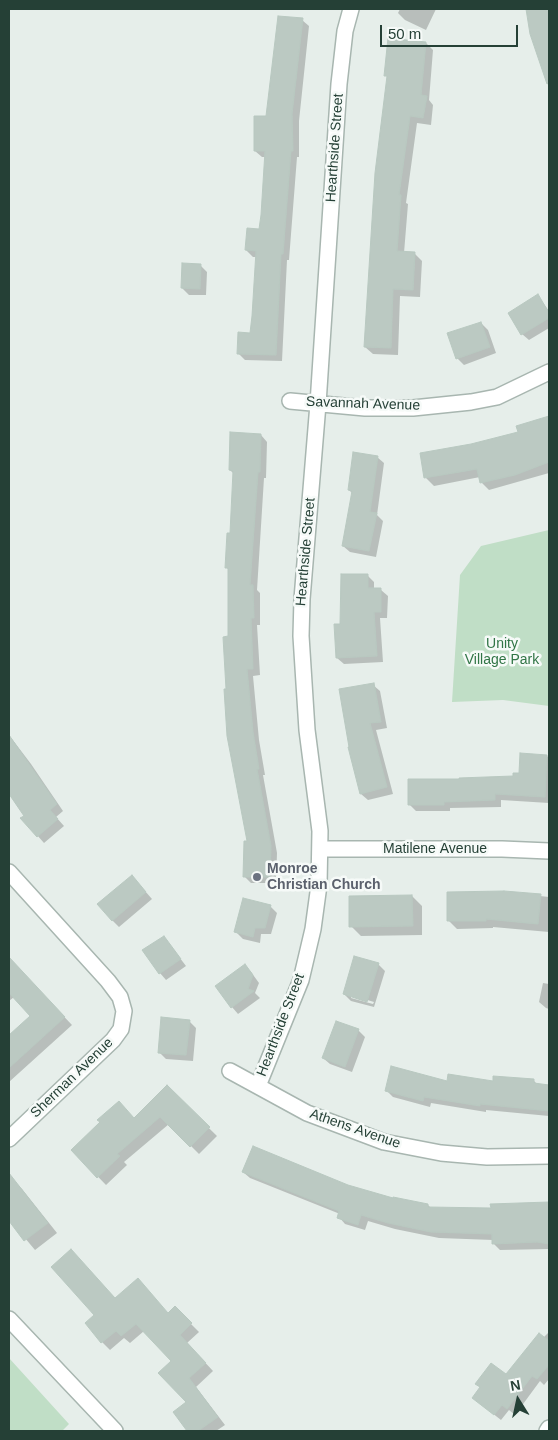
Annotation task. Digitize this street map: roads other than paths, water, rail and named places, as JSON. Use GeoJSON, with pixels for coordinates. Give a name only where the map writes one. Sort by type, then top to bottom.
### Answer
{"type":"FeatureCollection","features":[{"type":"Feature","properties":{"kind":"street","name":"Hearthside Street"},"geometry":{"type":"LineString","coordinates":[[258,1086],[301,980],[313,929],[319,885],[320,831],[307,730],[300,636],[318,404],[339,84],[350,9]]}},
{"type":"Feature","properties":{"kind":"street","name":"Savannah Avenue"},"geometry":{"type":"LineString","coordinates":[[290,401],[365,408],[413,408],[471,402],[497,397],[549,372]]}},
{"type":"Feature","properties":{"kind":"street","name":"Matilene Avenue"},"geometry":{"type":"LineString","coordinates":[[320,849],[502,848],[549,851]]}},
{"type":"Feature","properties":{"kind":"street","name":"Sherman Avenue"},"geometry":{"type":"LineString","coordinates":[[9,872],[108,981],[120,997],[124,1011],[121,1029],[113,1040],[9,1139]]}},
{"type":"Feature","properties":{"kind":"street","name":"Athens Avenue"},"geometry":{"type":"LineString","coordinates":[[230,1071],[307,1113],[393,1144],[441,1153],[487,1157],[549,1156]]}},
{"type":"Feature","properties":{"kind":"street"},"geometry":{"type":"LineString","coordinates":[[9,1319],[115,1431]]}},
{"type":"Feature","properties":{"kind":"place","name":"Monroe Christian Church"},"geometry":{"type":"Point","coordinates":[257,877]}},
{"type":"Feature","properties":{"kind":"park label","name":"Unity Village Park"},"geometry":{"type":"Point","coordinates":[502,652]}}]}
